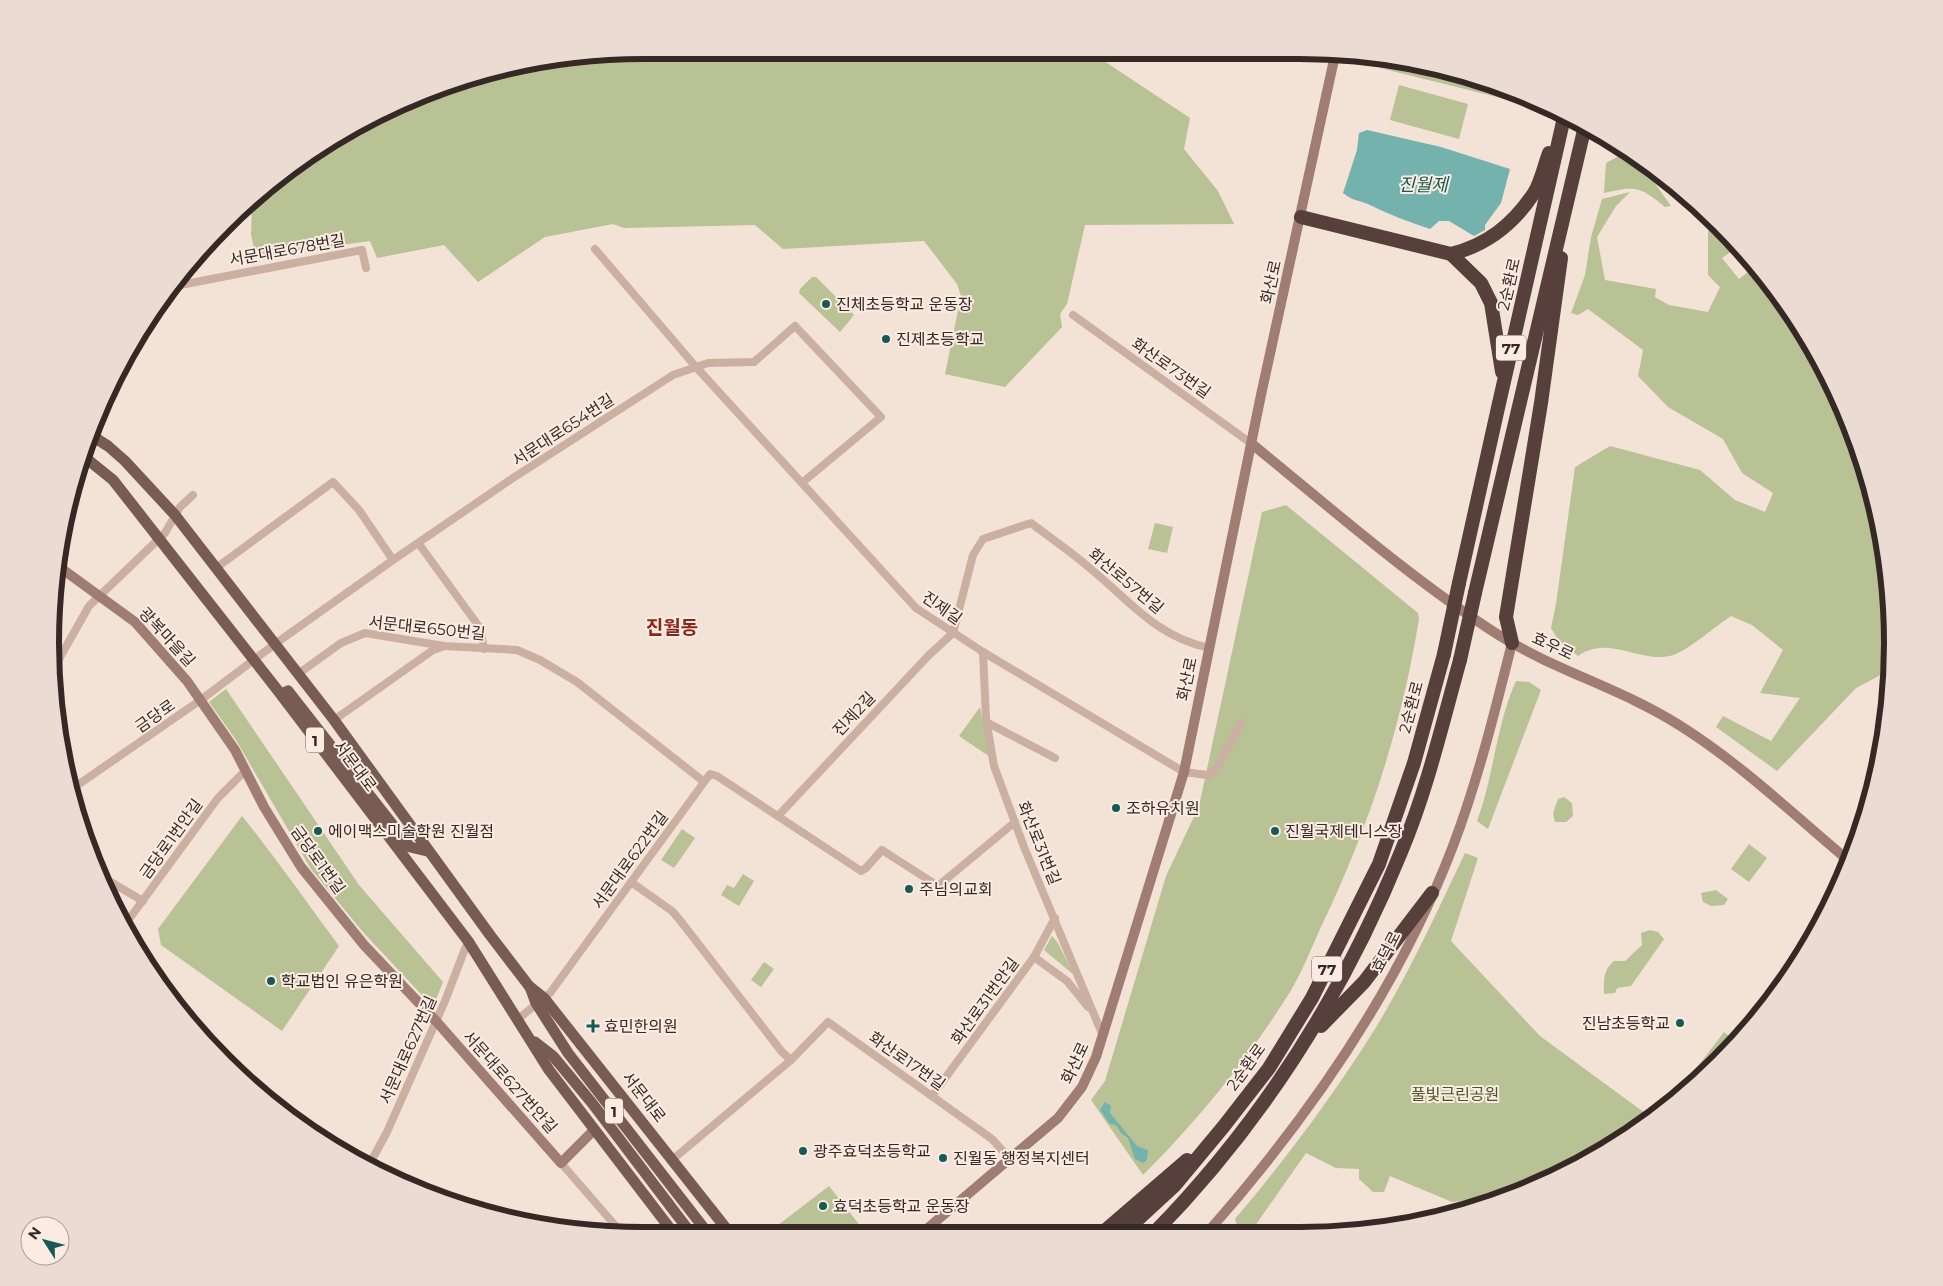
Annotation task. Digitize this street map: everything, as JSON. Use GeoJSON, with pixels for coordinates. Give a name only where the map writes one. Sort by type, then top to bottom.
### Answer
{"type":"FeatureCollection","features":[{"type":"Feature","properties":{"kind":"highway"},"geometry":{"type":"LineString","coordinates":[[1454,253],[1492,238],[1534,193],[1562,121]]}},
{"type":"Feature","properties":{"kind":"highway","name":"2순환로"},"geometry":{"type":"LineString","coordinates":[[1130,1227],[1175,1185],[1269,1068],[1312,998],[1379,864],[1414,763],[1444,654],[1503,377],[1526,290],[1563,122]]}},
{"type":"Feature","properties":{"kind":"highway","name":"77"},"geometry":{"type":"LineString","coordinates":[[1160,1227],[1196,1190],[1234,1144],[1308,1040],[1368,927],[1402,852],[1428,777],[1460,660],[1583,132]]}},
{"type":"Feature","properties":{"kind":"highway"},"geometry":{"type":"LineString","coordinates":[[1512,643],[1506,616],[1542,403],[1571,183]]}},
{"type":"Feature","properties":{"kind":"highway"},"geometry":{"type":"LineString","coordinates":[[1301,218],[1454,253],[1482,283],[1491,303],[1503,377]]}},
{"type":"Feature","properties":{"kind":"highway"},"geometry":{"type":"LineString","coordinates":[[1308,1040],[1364,982],[1432,893]]}},
{"type":"Feature","properties":{"kind":"highway"},"geometry":{"type":"LineString","coordinates":[[1110,1227],[1224,1126]]}},
{"type":"Feature","properties":{"kind":"main road","name":"화산로"},"geometry":{"type":"LineString","coordinates":[[929,1227],[1057,1119],[1074,1099],[1092,1069],[1184,772],[1263,386],[1334,60]]}},
{"type":"Feature","properties":{"kind":"main road","name":"서문대로"},"geometry":{"type":"LineString","coordinates":[[96,438],[125,461],[175,515],[334,720],[427,851],[540,1001],[725,1227]]}},
{"type":"Feature","properties":{"kind":"main road","name":"효우로"},"geometry":{"type":"LineString","coordinates":[[1252,444],[1417,579],[1512,643],[1647,707],[1678,724],[1727,760],[1844,857]]}},
{"type":"Feature","properties":{"kind":"main road","name":"서문대로"},"geometry":{"type":"LineString","coordinates":[[89,459],[97,464],[113,480],[159,538],[468,942],[549,1070],[669,1227]]}},
{"type":"Feature","properties":{"kind":"main road","name":"광복마을길"},"geometry":{"type":"LineString","coordinates":[[64,570],[140,626],[202,699]]}},
{"type":"Feature","properties":{"kind":"main road","name":"효덕로"},"geometry":{"type":"LineString","coordinates":[[1214,1225],[1266,1164],[1323,1086],[1368,1018],[1432,893],[1452,848],[1472,793],[1512,643]]}},
{"type":"Feature","properties":{"kind":"main road"},"geometry":{"type":"LineString","coordinates":[[292,710],[284,695],[288,691],[410,847],[427,851]]}},
{"type":"Feature","properties":{"kind":"main road","name":"금당로1번길"},"geometry":{"type":"LineString","coordinates":[[202,699],[235,750],[300,867],[364,945],[436,1021]]}},
{"type":"Feature","properties":{"kind":"main road","name":"서문대로"},"geometry":{"type":"LineString","coordinates":[[540,1001],[568,1053],[703,1227]]}},
{"type":"Feature","properties":{"kind":"main road","name":"서문대로627번안길"},"geometry":{"type":"LineString","coordinates":[[436,1021],[562,1163]]}},
{"type":"Feature","properties":{"kind":"main road","name":"서문대로"},"geometry":{"type":"LineString","coordinates":[[531,1039],[553,1056],[686,1227]]}},
{"type":"Feature","properties":{"kind":"main road"},"geometry":{"type":"LineString","coordinates":[[562,1163],[594,1130]]}},
{"type":"Feature","properties":{"kind":"street","name":"진제길"},"geometry":{"type":"LineString","coordinates":[[595,249],[696,367],[803,482],[909,602],[983,652],[1184,772]]}},
{"type":"Feature","properties":{"kind":"street","name":"서문대로678번길"},"geometry":{"type":"LineString","coordinates":[[182,284],[362,250],[366,268]]}},
{"type":"Feature","properties":{"kind":"street","name":"화산로73번길"},"geometry":{"type":"LineString","coordinates":[[1072,315],[1252,444]]}},
{"type":"Feature","properties":{"kind":"street","name":"서문대로654번길"},"geometry":{"type":"LineString","coordinates":[[254,660],[392,560],[419,544],[510,480],[666,380],[708,363],[754,362],[795,326],[880,417],[803,482]]}},
{"type":"Feature","properties":{"kind":"street"},"geometry":{"type":"LineString","coordinates":[[216,568],[333,482],[358,510],[392,560]]}},
{"type":"Feature","properties":{"kind":"street"},"geometry":{"type":"LineString","coordinates":[[59,658],[84,612],[98,595],[165,533],[175,515],[192,495]]}},
{"type":"Feature","properties":{"kind":"street","name":"화산로57번길"},"geometry":{"type":"LineString","coordinates":[[953,633],[966,578],[977,547],[983,539],[1031,523],[1093,570],[1148,620],[1187,643],[1209,648]]}},
{"type":"Feature","properties":{"kind":"street"},"geometry":{"type":"LineString","coordinates":[[419,544],[480,628],[484,649]]}},
{"type":"Feature","properties":{"kind":"street","name":"서문대로650번길"},"geometry":{"type":"LineString","coordinates":[[298,674],[358,634],[372,633],[444,646],[517,650],[540,660],[577,682],[703,781]]}},
{"type":"Feature","properties":{"kind":"street","name":"진제2길"},"geometry":{"type":"LineString","coordinates":[[778,816],[929,655],[953,633]]}},
{"type":"Feature","properties":{"kind":"street"},"geometry":{"type":"LineString","coordinates":[[334,720],[433,650],[444,646]]}},
{"type":"Feature","properties":{"kind":"street","name":"화산로31번길"},"geometry":{"type":"LineString","coordinates":[[983,652],[986,722],[994,766],[1103,1036]]}},
{"type":"Feature","properties":{"kind":"street","name":"금당로"},"geometry":{"type":"LineString","coordinates":[[77,786],[202,699],[254,660]]}},
{"type":"Feature","properties":{"kind":"street"},"geometry":{"type":"LineString","coordinates":[[986,722],[1055,758]]}},
{"type":"Feature","properties":{"kind":"street"},"geometry":{"type":"LineString","coordinates":[[1184,772],[1207,775],[1214,772],[1241,722]]}},
{"type":"Feature","properties":{"kind":"street","name":"금당로1번안길"},"geometry":{"type":"LineString","coordinates":[[129,920],[218,798],[245,770]]}},
{"type":"Feature","properties":{"kind":"street"},"geometry":{"type":"LineString","coordinates":[[703,781],[710,774],[717,776],[861,871],[882,850],[938,886],[1015,822]]}},
{"type":"Feature","properties":{"kind":"street","name":"서문대로622번길"},"geometry":{"type":"LineString","coordinates":[[518,1019],[550,993],[703,781]]}},
{"type":"Feature","properties":{"kind":"street"},"geometry":{"type":"LineString","coordinates":[[110,881],[143,901]]}},
{"type":"Feature","properties":{"kind":"street"},"geometry":{"type":"LineString","coordinates":[[631,882],[672,911],[782,1052],[791,1060]]}},
{"type":"Feature","properties":{"kind":"street","name":"화산로31번안길"},"geometry":{"type":"LineString","coordinates":[[932,1096],[1034,957],[1055,918]]}},
{"type":"Feature","properties":{"kind":"street","name":"서문대로627번길"},"geometry":{"type":"LineString","coordinates":[[371,1160],[387,1132],[436,1021],[468,942]]}},
{"type":"Feature","properties":{"kind":"street"},"geometry":{"type":"LineString","coordinates":[[1034,957],[1067,981],[1095,1016]]}},
{"type":"Feature","properties":{"kind":"street","name":"화산로17번길"},"geometry":{"type":"LineString","coordinates":[[672,1160],[791,1060],[828,1022],[992,1139],[1010,1159]]}},
{"type":"Feature","properties":{"kind":"street","name":"서문대로627번안길"},"geometry":{"type":"LineString","coordinates":[[562,1163],[616,1226]]}},
{"type":"Feature","properties":{"kind":"street"},"geometry":{"type":"LineString","coordinates":[[1214,1225],[1218,1227]]}},
{"type":"Feature","properties":{"kind":"green space"},"geometry":{"type":"Polygon","coordinates":[[[643,59],[1101,59],[1190,118],[1184,149],[1218,191],[1234,224],[1085,225],[1067,304],[1060,314],[1062,327],[1005,387],[945,374],[961,296],[957,284],[924,241],[783,249],[755,225],[624,228],[613,224],[545,237],[478,282],[444,245],[377,258],[370,241],[256,257],[251,235],[252,210],[287,179],[351,137],[419,103],[455,90],[529,70],[605,60],[643,59]]]}},
{"type":"Feature","properties":{"kind":"green space"},"geometry":{"type":"Polygon","coordinates":[[[1381,65],[1414,70],[1488,90],[1522,102],[1521,103],[1380,68],[1381,65]]]}},
{"type":"Feature","properties":{"kind":"green space"},"geometry":{"type":"Polygon","coordinates":[[[1399,85],[1468,104],[1459,139],[1390,120],[1399,85]]]}},
{"type":"Feature","properties":{"kind":"green space"},"geometry":{"type":"Polygon","coordinates":[[[1621,155],[1625,157],[1653,177],[1651,178],[1671,206],[1665,207],[1643,191],[1623,189],[1604,193],[1606,163],[1621,155]]]}},
{"type":"Feature","properties":{"kind":"green space"},"geometry":{"type":"Polygon","coordinates":[[[1630,192],[1616,206],[1597,237],[1605,280],[1656,289],[1655,297],[1669,305],[1708,312],[1720,287],[1708,275],[1708,231],[1714,231],[1732,251],[1722,258],[1739,279],[1750,271],[1786,318],[1824,385],[1840,419],[1853,455],[1873,529],[1879,567],[1883,605],[1883,674],[1856,688],[1777,771],[1716,727],[1723,716],[1771,741],[1800,698],[1760,693],[1783,650],[1752,625],[1731,616],[1682,651],[1664,657],[1651,657],[1603,648],[1590,650],[1578,656],[1559,641],[1551,628],[1575,467],[1610,446],[1700,470],[1735,500],[1765,512],[1773,493],[1742,473],[1723,439],[1668,407],[1638,376],[1643,350],[1588,309],[1578,315],[1571,313],[1585,275],[1591,237],[1602,199],[1630,192]]]}},
{"type":"Feature","properties":{"kind":"green space","name":"진체초등학교 운동장"},"geometry":{"type":"Polygon","coordinates":[[[812,277],[816,277],[854,315],[840,332],[799,293],[800,289],[812,277]]]}},
{"type":"Feature","properties":{"kind":"green space","name":"진월국제테니스장"},"geometry":{"type":"Polygon","coordinates":[[[1286,505],[1418,613],[1419,619],[1412,660],[1393,738],[1368,815],[1338,890],[1290,992],[1222,1088],[1143,1175],[1091,1100],[1105,1081],[1166,876],[1199,806],[1262,512],[1286,505]]]}},
{"type":"Feature","properties":{"kind":"green space"},"geometry":{"type":"Polygon","coordinates":[[[1155,523],[1173,527],[1167,553],[1148,549],[1155,523]]]}},
{"type":"Feature","properties":{"kind":"green space"},"geometry":{"type":"Polygon","coordinates":[[[1516,681],[1529,682],[1541,690],[1488,829],[1477,821],[1483,804],[1504,715],[1516,681]]]}},
{"type":"Feature","properties":{"kind":"green space"},"geometry":{"type":"Polygon","coordinates":[[[226,689],[359,885],[443,982],[433,1007],[363,932],[311,869],[236,740],[209,702],[226,689]]]}},
{"type":"Feature","properties":{"kind":"green space"},"geometry":{"type":"Polygon","coordinates":[[[980,707],[988,751],[990,757],[959,736],[980,707]]]}},
{"type":"Feature","properties":{"kind":"green space"},"geometry":{"type":"Polygon","coordinates":[[[1564,797],[1572,803],[1573,816],[1566,822],[1555,822],[1553,813],[1558,799],[1564,797]]]}},
{"type":"Feature","properties":{"kind":"green space"},"geometry":{"type":"Polygon","coordinates":[[[242,816],[339,946],[282,1031],[161,945],[158,929],[242,816]]]}},
{"type":"Feature","properties":{"kind":"green space"},"geometry":{"type":"Polygon","coordinates":[[[682,829],[695,838],[674,868],[661,860],[682,829]]]}},
{"type":"Feature","properties":{"kind":"green space"},"geometry":{"type":"Polygon","coordinates":[[[1749,844],[1767,858],[1749,882],[1731,869],[1749,844]]]}},
{"type":"Feature","properties":{"kind":"green space","name":"풀빛근린공원"},"geometry":{"type":"Polygon","coordinates":[[[1465,853],[1478,858],[1451,941],[1540,1036],[1646,1114],[1592,1149],[1558,1167],[1524,1183],[1477,1199],[1452,1202],[1390,1176],[1384,1192],[1373,1192],[1359,1179],[1359,1169],[1336,1168],[1306,1153],[1254,1227],[1237,1227],[1235,1219],[1308,1127],[1343,1079],[1375,1029],[1433,920],[1465,853]]]}},
{"type":"Feature","properties":{"kind":"green space"},"geometry":{"type":"Polygon","coordinates":[[[743,874],[754,881],[739,906],[721,895],[727,885],[734,888],[743,874]]]}},
{"type":"Feature","properties":{"kind":"green space"},"geometry":{"type":"Polygon","coordinates":[[[1716,890],[1728,899],[1724,905],[1711,906],[1703,902],[1701,893],[1716,890]]]}},
{"type":"Feature","properties":{"kind":"green space"},"geometry":{"type":"Polygon","coordinates":[[[1650,930],[1658,932],[1664,939],[1631,986],[1617,988],[1615,993],[1604,994],[1604,980],[1608,968],[1614,961],[1625,961],[1642,945],[1641,933],[1650,930]]]}},
{"type":"Feature","properties":{"kind":"green space"},"geometry":{"type":"Polygon","coordinates":[[[1052,936],[1058,943],[1074,975],[1044,950],[1052,936]]]}},
{"type":"Feature","properties":{"kind":"green space"},"geometry":{"type":"Polygon","coordinates":[[[764,962],[774,969],[761,987],[751,980],[764,962]]]}},
{"type":"Feature","properties":{"kind":"green space"},"geometry":{"type":"Polygon","coordinates":[[[1724,1032],[1731,1037],[1713,1056],[1688,1079],[1724,1032]]]}},
{"type":"Feature","properties":{"kind":"green space","name":"효덕초등학교 운동장"},"geometry":{"type":"Polygon","coordinates":[[[829,1186],[858,1223],[859,1227],[776,1227],[829,1186]]]}},
{"type":"Feature","properties":{"kind":"water","name":"진월제"},"geometry":{"type":"Polygon","coordinates":[[[1367,130],[1441,147],[1510,169],[1501,203],[1485,225],[1485,230],[1474,236],[1449,221],[1439,221],[1430,229],[1353,199],[1343,193],[1357,150],[1359,133],[1367,130]]]}},
{"type":"Feature","properties":{"kind":"water"},"geometry":{"type":"Polygon","coordinates":[[[1105,1102],[1111,1106],[1110,1113],[1137,1146],[1148,1150],[1147,1160],[1143,1163],[1135,1159],[1128,1138],[1121,1133],[1116,1125],[1110,1124],[1100,1110],[1105,1102]]]}},
{"type":"Feature","properties":{"kind":"place","name":"진체초등학교 운동장"},"geometry":{"type":"Point","coordinates":[826,304]}},
{"type":"Feature","properties":{"kind":"place","name":"진제초등학교"},"geometry":{"type":"Point","coordinates":[886,339]}},
{"type":"Feature","properties":{"kind":"place","name":"조하유치원"},"geometry":{"type":"Point","coordinates":[1116,808]}},
{"type":"Feature","properties":{"kind":"place","name":"에이맥스미술학원 진월점"},"geometry":{"type":"Point","coordinates":[318,831]}},
{"type":"Feature","properties":{"kind":"place","name":"진월국제테니스장"},"geometry":{"type":"Point","coordinates":[1275,831]}},
{"type":"Feature","properties":{"kind":"place","name":"주님의교회"},"geometry":{"type":"Point","coordinates":[909,889]}},
{"type":"Feature","properties":{"kind":"place","name":"학교법인 유은학원"},"geometry":{"type":"Point","coordinates":[271,981]}},
{"type":"Feature","properties":{"kind":"place","name":"진남초등학교"},"geometry":{"type":"Point","coordinates":[1680,1023]}},
{"type":"Feature","properties":{"kind":"place","name":"효민한의원"},"geometry":{"type":"Point","coordinates":[593,1026]}},
{"type":"Feature","properties":{"kind":"place","name":"광주효덕초등학교"},"geometry":{"type":"Point","coordinates":[803,1151]}},
{"type":"Feature","properties":{"kind":"place","name":"진월동 행정복지센터"},"geometry":{"type":"Point","coordinates":[943,1158]}},
{"type":"Feature","properties":{"kind":"place","name":"효덕초등학교 운동장"},"geometry":{"type":"Point","coordinates":[823,1206]}},
{"type":"Feature","properties":{"kind":"district","name":"진월동"},"geometry":{"type":"Point","coordinates":[672,627]}}]}
